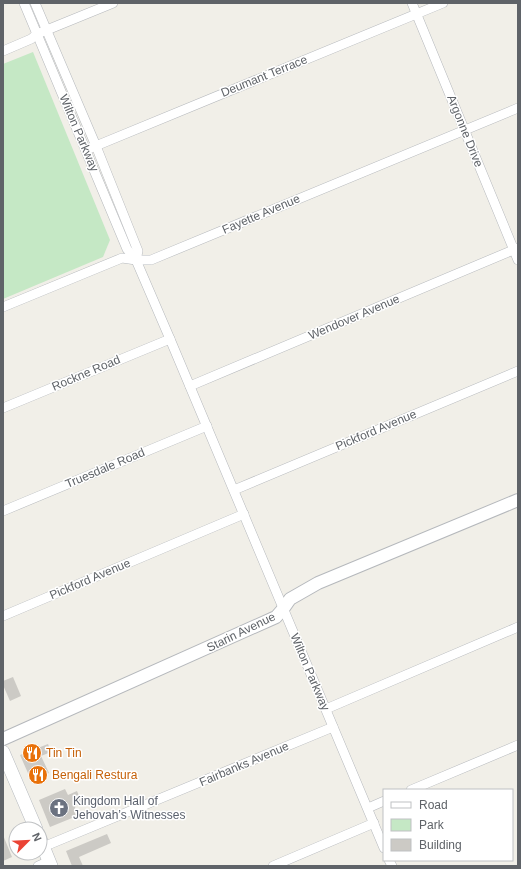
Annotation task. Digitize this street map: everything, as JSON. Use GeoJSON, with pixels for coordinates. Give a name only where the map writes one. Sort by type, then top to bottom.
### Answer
{"type":"FeatureCollection","features":[{"type":"Feature","properties":{"kind":"main road"},"geometry":{"type":"LineString","coordinates":[[3,752],[33,821]]}},
{"type":"Feature","properties":{"kind":"street","name":"Wilton Parkway"},"geometry":{"type":"LineString","coordinates":[[24,3],[127,249],[136,260],[170,339],[374,823]]}},
{"type":"Feature","properties":{"kind":"street","name":"Wilton Parkway"},"geometry":{"type":"LineString","coordinates":[[35,3],[96,146],[138,251],[136,260]]}},
{"type":"Feature","properties":{"kind":"street"},"geometry":{"type":"LineString","coordinates":[[3,51],[31,39],[47,30],[113,3]]}},
{"type":"Feature","properties":{"kind":"street","name":"Argonne Drive"},"geometry":{"type":"LineString","coordinates":[[412,3],[464,130],[516,249],[518,260]]}},
{"type":"Feature","properties":{"kind":"street","name":"Deumant Terrace"},"geometry":{"type":"LineString","coordinates":[[86,150],[443,3]]}},
{"type":"Feature","properties":{"kind":"street","name":"Fayette Avenue"},"geometry":{"type":"LineString","coordinates":[[3,307],[122,258],[151,260],[518,108]]}},
{"type":"Feature","properties":{"kind":"street","name":"Wendover Avenue"},"geometry":{"type":"LineString","coordinates":[[190,386],[516,249]]}},
{"type":"Feature","properties":{"kind":"street","name":"Rockne Road"},"geometry":{"type":"LineString","coordinates":[[3,408],[170,339]]}},
{"type":"Feature","properties":{"kind":"street","name":"Pickford Avenue"},"geometry":{"type":"LineString","coordinates":[[234,490],[518,371]]}},
{"type":"Feature","properties":{"kind":"street","name":"Truesdale Road"},"geometry":{"type":"LineString","coordinates":[[3,511],[207,426]]}},
{"type":"Feature","properties":{"kind":"street","name":"Starin Avenue"},"geometry":{"type":"LineString","coordinates":[[3,739],[276,617],[284,609],[290,599],[318,583],[518,500]]}},
{"type":"Feature","properties":{"kind":"street","name":"Pickford Avenue"},"geometry":{"type":"LineString","coordinates":[[3,616],[244,514]]}},
{"type":"Feature","properties":{"kind":"street"},"geometry":{"type":"LineString","coordinates":[[326,709],[518,628]]}},
{"type":"Feature","properties":{"kind":"street","name":"Fairbanks Avenue"},"geometry":{"type":"LineString","coordinates":[[48,841],[333,727]]}},
{"type":"Feature","properties":{"kind":"street"},"geometry":{"type":"LineString","coordinates":[[413,789],[518,745]]}},
{"type":"Feature","properties":{"kind":"street"},"geometry":{"type":"LineString","coordinates":[[368,808],[383,802]]}},
{"type":"Feature","properties":{"kind":"street"},"geometry":{"type":"LineString","coordinates":[[273,866],[374,823],[383,846]]}},
{"type":"Feature","properties":{"kind":"green space"},"geometry":{"type":"Polygon","coordinates":[[[33,52],[110,240],[103,257],[3,299],[3,64],[33,52]]]}},
{"type":"Feature","properties":{"kind":"building"},"geometry":{"type":"Polygon","coordinates":[[[13,677],[21,696],[10,701],[3,685],[3,681],[13,677]]]}},
{"type":"Feature","properties":{"kind":"building"},"geometry":{"type":"Polygon","coordinates":[[[48,744],[51,752],[41,756],[49,773],[31,780],[20,755],[48,744]]]}},
{"type":"Feature","properties":{"kind":"building","name":"Kingdom Hall of Jehovah’s Witnesses"},"geometry":{"type":"Polygon","coordinates":[[[65,789],[68,795],[77,791],[82,803],[76,805],[74,811],[77,816],[50,827],[39,800],[65,789]]]}},
{"type":"Feature","properties":{"kind":"building"},"geometry":{"type":"Polygon","coordinates":[[[107,834],[111,843],[79,857],[83,866],[72,866],[66,851],[107,834]]]}},
{"type":"Feature","properties":{"kind":"building"},"geometry":{"type":"Polygon","coordinates":[[[3,835],[8,847],[8,859],[3,861],[3,835]]]}},
{"type":"Feature","properties":{"kind":"place","name":"Tin Tin"},"geometry":{"type":"Point","coordinates":[32,753]}},
{"type":"Feature","properties":{"kind":"place","name":"Bengali Restura"},"geometry":{"type":"Point","coordinates":[38,775]}},
{"type":"Feature","properties":{"kind":"place","name":"Kingdom Hall of Jehovah’s Witnesses"},"geometry":{"type":"Point","coordinates":[59,808]}}]}
